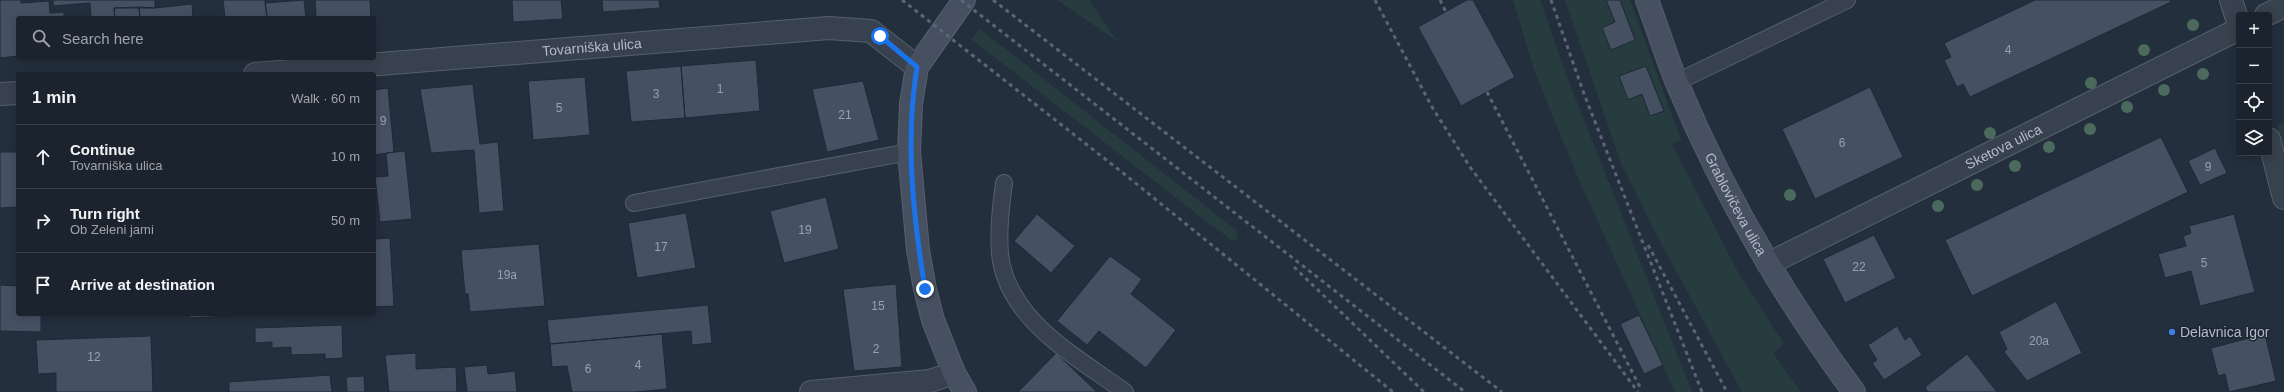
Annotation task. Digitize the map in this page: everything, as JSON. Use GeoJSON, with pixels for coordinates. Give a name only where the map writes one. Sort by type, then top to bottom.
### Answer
{"type":"FeatureCollection","features":[{"type":"Feature","properties":{"kind":"street"},"geometry":{"type":"LineString","coordinates":[[964,0],[917,67],[911,104],[909,152],[918,250],[925,289],[933,320],[954,373],[965,392]]}},
{"type":"Feature","properties":{"kind":"street","name":"Grablovičeva ulica"},"geometry":{"type":"LineString","coordinates":[[1647,0],[1677,82],[1724,184],[1768,264],[1809,329],[1854,392]]}},
{"type":"Feature","properties":{"kind":"street"},"geometry":{"type":"LineString","coordinates":[[2231,0],[2236,16]]}},
{"type":"Feature","properties":{"kind":"street"},"geometry":{"type":"LineString","coordinates":[[2272,12],[2284,6]]}},
{"type":"Feature","properties":{"kind":"street","name":"Tovarniška ulica"},"geometry":{"type":"LineString","coordinates":[[280,72],[829,28],[871,31],[917,67]]}},
{"type":"Feature","properties":{"kind":"street","name":"Sketova ulica"},"geometry":{"type":"LineString","coordinates":[[1768,264],[2236,30]]}},
{"type":"Feature","properties":{"kind":"street"},"geometry":{"type":"LineString","coordinates":[[0,94],[16,93]]}},
{"type":"Feature","properties":{"kind":"street"},"geometry":{"type":"LineString","coordinates":[[2272,151],[2284,198]]}},
{"type":"Feature","properties":{"kind":"street"},"geometry":{"type":"LineString","coordinates":[[811,392],[930,381],[954,373]]}},
{"type":"Feature","properties":{"kind":"lane"},"geometry":{"type":"LineString","coordinates":[[1677,82],[1847,0]]}},
{"type":"Feature","properties":{"kind":"lane"},"geometry":{"type":"LineString","coordinates":[[634,203],[909,152]]}},
{"type":"Feature","properties":{"kind":"lane"},"geometry":{"type":"LineString","coordinates":[[1004,183],[1000,218],[1000,254],[1010,288],[1028,316],[1067,350],[1125,392]]}},
{"type":"Feature","properties":{"kind":"green space"},"geometry":{"type":"Polygon","coordinates":[[[1057,0],[1089,0],[1117,41],[1057,0]]]}},
{"type":"Feature","properties":{"kind":"green space"},"geometry":{"type":"Polygon","coordinates":[[[1513,0],[1540,0],[1569,82],[1692,392],[1675,392],[1579,180],[1534,70],[1513,0]]]}},
{"type":"Feature","properties":{"kind":"green space"},"geometry":{"type":"Polygon","coordinates":[[[1565,0],[1630,0],[1681,140],[1672,144],[1738,272],[1784,344],[1773,353],[1801,392],[1742,392],[1655,232],[1621,163],[1565,0]]]}},
{"type":"Feature","properties":{"kind":"green space"},"geometry":{"type":"Polygon","coordinates":[[[980,29],[1236,230],[1238,239],[1233,241],[1202,218],[971,39],[980,29]]]}},
{"type":"Feature","properties":{"kind":"green space"},"geometry":{"type":"Polygon","coordinates":[[[2284,123],[2284,153],[2277,125],[2284,123]]]}},
{"type":"Feature","properties":{"kind":"building"},"geometry":{"type":"Polygon","coordinates":[[[0,0],[21,0],[21,3],[49,1],[50,13],[64,12],[64,16],[16,16],[16,56],[0,58],[0,0]]]}},
{"type":"Feature","properties":{"kind":"building"},"geometry":{"type":"Polygon","coordinates":[[[53,0],[155,0],[155,8],[114,8],[115,16],[91,16],[90,3],[53,6],[53,0]]]}},
{"type":"Feature","properties":{"kind":"building"},"geometry":{"type":"Polygon","coordinates":[[[223,0],[265,0],[267,16],[225,16],[223,0]]]}},
{"type":"Feature","properties":{"kind":"building"},"geometry":{"type":"Polygon","coordinates":[[[304,0],[306,16],[267,16],[265,3],[304,0]]]}},
{"type":"Feature","properties":{"kind":"building"},"geometry":{"type":"Polygon","coordinates":[[[315,0],[370,0],[371,16],[316,16],[315,0]]]}},
{"type":"Feature","properties":{"kind":"building"},"geometry":{"type":"Polygon","coordinates":[[[512,0],[561,0],[563,19],[513,22],[512,0]]]}},
{"type":"Feature","properties":{"kind":"building"},"geometry":{"type":"Polygon","coordinates":[[[602,0],[659,0],[660,8],[603,12],[602,0]]]}},
{"type":"Feature","properties":{"kind":"building"},"geometry":{"type":"Polygon","coordinates":[[[1467,0],[1473,0],[1515,77],[1461,106],[1418,27],[1467,0]]]}},
{"type":"Feature","properties":{"kind":"building"},"geometry":{"type":"Polygon","coordinates":[[[1606,0],[1620,0],[1635,40],[1611,50],[1602,28],[1615,22],[1606,0]]]}},
{"type":"Feature","properties":{"kind":"building"},"geometry":{"type":"Polygon","coordinates":[[[2035,0],[2170,0],[2171,2],[1970,97],[1963,84],[1957,87],[1944,60],[1951,57],[1944,43],[2035,0]]]}},
{"type":"Feature","properties":{"kind":"building"},"geometry":{"type":"Polygon","coordinates":[[[192,4],[193,16],[140,16],[139,7],[155,8],[192,4]]]}},
{"type":"Feature","properties":{"kind":"building"},"geometry":{"type":"Polygon","coordinates":[[[139,7],[140,16],[115,16],[114,8],[139,7]]]}},
{"type":"Feature","properties":{"kind":"building"},"geometry":{"type":"Polygon","coordinates":[[[756,60],[760,111],[685,118],[681,66],[756,60]]]}},
{"type":"Feature","properties":{"kind":"building"},"geometry":{"type":"Polygon","coordinates":[[[681,66],[685,118],[631,122],[626,71],[681,66]]]}},
{"type":"Feature","properties":{"kind":"building"},"geometry":{"type":"Polygon","coordinates":[[[1646,66],[1664,111],[1650,116],[1642,94],[1628,100],[1619,76],[1646,66]]]}},
{"type":"Feature","properties":{"kind":"building"},"geometry":{"type":"Polygon","coordinates":[[[585,77],[590,135],[533,140],[528,81],[585,77]]]}},
{"type":"Feature","properties":{"kind":"building"},"geometry":{"type":"Polygon","coordinates":[[[863,81],[879,140],[827,152],[812,89],[863,81]]]}},
{"type":"Feature","properties":{"kind":"building"},"geometry":{"type":"Polygon","coordinates":[[[473,84],[480,144],[498,142],[504,211],[479,213],[474,150],[431,153],[420,89],[473,84]]]}},
{"type":"Feature","properties":{"kind":"building"},"geometry":{"type":"Polygon","coordinates":[[[1870,87],[1903,157],[1815,199],[1782,129],[1870,87]]]}},
{"type":"Feature","properties":{"kind":"building"},"geometry":{"type":"Polygon","coordinates":[[[388,88],[394,152],[376,155],[376,90],[388,88]]]}},
{"type":"Feature","properties":{"kind":"building"},"geometry":{"type":"Polygon","coordinates":[[[2161,137],[2188,192],[1972,296],[1945,240],[2161,137]]]}},
{"type":"Feature","properties":{"kind":"building"},"geometry":{"type":"Polygon","coordinates":[[[2215,148],[2227,173],[2200,185],[2188,161],[2215,148]]]}},
{"type":"Feature","properties":{"kind":"building"},"geometry":{"type":"Polygon","coordinates":[[[405,151],[412,219],[380,222],[376,177],[388,176],[386,153],[405,151]]]}},
{"type":"Feature","properties":{"kind":"building"},"geometry":{"type":"Polygon","coordinates":[[[0,152],[16,152],[16,207],[0,208],[0,152]]]}},
{"type":"Feature","properties":{"kind":"building"},"geometry":{"type":"Polygon","coordinates":[[[826,197],[839,249],[784,263],[770,211],[826,197]]]}},
{"type":"Feature","properties":{"kind":"building"},"geometry":{"type":"Polygon","coordinates":[[[686,213],[696,268],[637,278],[628,223],[686,213]]]}},
{"type":"Feature","properties":{"kind":"building"},"geometry":{"type":"Polygon","coordinates":[[[1037,214],[1075,246],[1051,273],[1014,241],[1037,214]]]}},
{"type":"Feature","properties":{"kind":"building"},"geometry":{"type":"Polygon","coordinates":[[[2234,214],[2255,292],[2200,306],[2191,271],[2165,278],[2158,254],[2186,246],[2183,236],[2191,233],[2189,226],[2234,214]]]}},
{"type":"Feature","properties":{"kind":"building"},"geometry":{"type":"Polygon","coordinates":[[[1874,235],[1896,278],[1845,303],[1823,259],[1874,235]]]}},
{"type":"Feature","properties":{"kind":"building"},"geometry":{"type":"Polygon","coordinates":[[[390,238],[394,306],[376,307],[376,239],[390,238]]]}},
{"type":"Feature","properties":{"kind":"building"},"geometry":{"type":"Polygon","coordinates":[[[539,244],[545,306],[470,312],[468,294],[465,294],[461,250],[539,244]]]}},
{"type":"Feature","properties":{"kind":"building"},"geometry":{"type":"Polygon","coordinates":[[[1110,256],[1142,279],[1131,294],[1176,330],[1146,368],[1099,331],[1087,345],[1057,321],[1110,256]]]}},
{"type":"Feature","properties":{"kind":"building"},"geometry":{"type":"Polygon","coordinates":[[[896,284],[902,367],[854,371],[843,289],[896,284]]]}},
{"type":"Feature","properties":{"kind":"building"},"geometry":{"type":"Polygon","coordinates":[[[0,285],[16,286],[16,316],[41,316],[41,332],[0,331],[0,285]]]}},
{"type":"Feature","properties":{"kind":"building"},"geometry":{"type":"Polygon","coordinates":[[[2056,301],[2082,353],[2027,381],[2004,352],[2007,349],[1999,332],[2056,301]]]}},
{"type":"Feature","properties":{"kind":"building"},"geometry":{"type":"Polygon","coordinates":[[[708,305],[712,343],[692,345],[691,331],[550,344],[547,320],[708,305]]]}},
{"type":"Feature","properties":{"kind":"building"},"geometry":{"type":"Polygon","coordinates":[[[1639,315],[1663,365],[1644,374],[1620,324],[1639,315]]]}},
{"type":"Feature","properties":{"kind":"building"},"geometry":{"type":"Polygon","coordinates":[[[190,316],[229,316],[190,318],[190,316]]]}},
{"type":"Feature","properties":{"kind":"building"},"geometry":{"type":"Polygon","coordinates":[[[342,325],[343,358],[325,359],[325,354],[291,355],[291,347],[272,348],[272,342],[255,343],[255,328],[342,325]]]}},
{"type":"Feature","properties":{"kind":"building"},"geometry":{"type":"Polygon","coordinates":[[[1897,326],[1905,340],[1910,336],[1922,355],[1884,380],[1872,363],[1877,360],[1868,345],[1897,326]]]}},
{"type":"Feature","properties":{"kind":"building"},"geometry":{"type":"Polygon","coordinates":[[[662,334],[667,389],[636,392],[572,392],[567,366],[552,367],[550,344],[662,334]]]}},
{"type":"Feature","properties":{"kind":"building"},"geometry":{"type":"Polygon","coordinates":[[[2265,334],[2276,381],[2229,392],[2225,374],[2218,376],[2211,348],[2265,334]]]}},
{"type":"Feature","properties":{"kind":"building"},"geometry":{"type":"Polygon","coordinates":[[[151,336],[153,392],[56,392],[56,373],[38,374],[36,340],[151,336]]]}},
{"type":"Feature","properties":{"kind":"building"},"geometry":{"type":"Polygon","coordinates":[[[416,353],[416,369],[456,367],[457,392],[389,392],[385,355],[416,353]]]}},
{"type":"Feature","properties":{"kind":"building"},"geometry":{"type":"Polygon","coordinates":[[[1056,353],[1097,392],[1018,392],[1056,353]]]}},
{"type":"Feature","properties":{"kind":"building"},"geometry":{"type":"Polygon","coordinates":[[[1967,354],[1997,392],[1928,392],[1925,387],[1967,354]]]}},
{"type":"Feature","properties":{"kind":"building"},"geometry":{"type":"Polygon","coordinates":[[[487,365],[488,374],[515,371],[517,392],[467,392],[464,367],[487,365]]]}},
{"type":"Feature","properties":{"kind":"building"},"geometry":{"type":"Polygon","coordinates":[[[330,375],[332,392],[229,392],[229,382],[330,375]]]}},
{"type":"Feature","properties":{"kind":"building"},"geometry":{"type":"Polygon","coordinates":[[[364,376],[365,392],[347,392],[346,377],[364,376]]]}},
{"type":"Feature","properties":{"kind":"railway"},"geometry":{"type":"LineString","coordinates":[[902,0],[1123,173],[1393,392]]}},
{"type":"Feature","properties":{"kind":"railway"},"geometry":{"type":"LineString","coordinates":[[961,0],[1465,392]]}},
{"type":"Feature","properties":{"kind":"railway"},"geometry":{"type":"LineString","coordinates":[[993,0],[1502,392]]}},
{"type":"Feature","properties":{"kind":"railway"},"geometry":{"type":"LineString","coordinates":[[1375,0],[1432,107],[1470,167],[1638,392]]}},
{"type":"Feature","properties":{"kind":"railway"},"geometry":{"type":"LineString","coordinates":[[1440,0],[1446,12]]}},
{"type":"Feature","properties":{"kind":"railway"},"geometry":{"type":"LineString","coordinates":[[1551,0],[1584,94],[1702,392]]}},
{"type":"Feature","properties":{"kind":"railway"},"geometry":{"type":"LineString","coordinates":[[1487,92],[1641,389]]}},
{"type":"Feature","properties":{"kind":"railway"},"geometry":{"type":"LineString","coordinates":[[1648,245],[1727,392]]}},
{"type":"Feature","properties":{"kind":"railway"},"geometry":{"type":"LineString","coordinates":[[1294,267],[1424,392]]}},
{"type":"Feature","properties":{"kind":"place","name":"Delavnica Igor"},"geometry":{"type":"Point","coordinates":[2172,332]}},
{"type":"Feature","properties":{"kind":"route"},"geometry":{"type":"LineString","coordinates":[[880,36],[917,67],[911,104],[909,152],[918,250],[925,289]]}}]}
